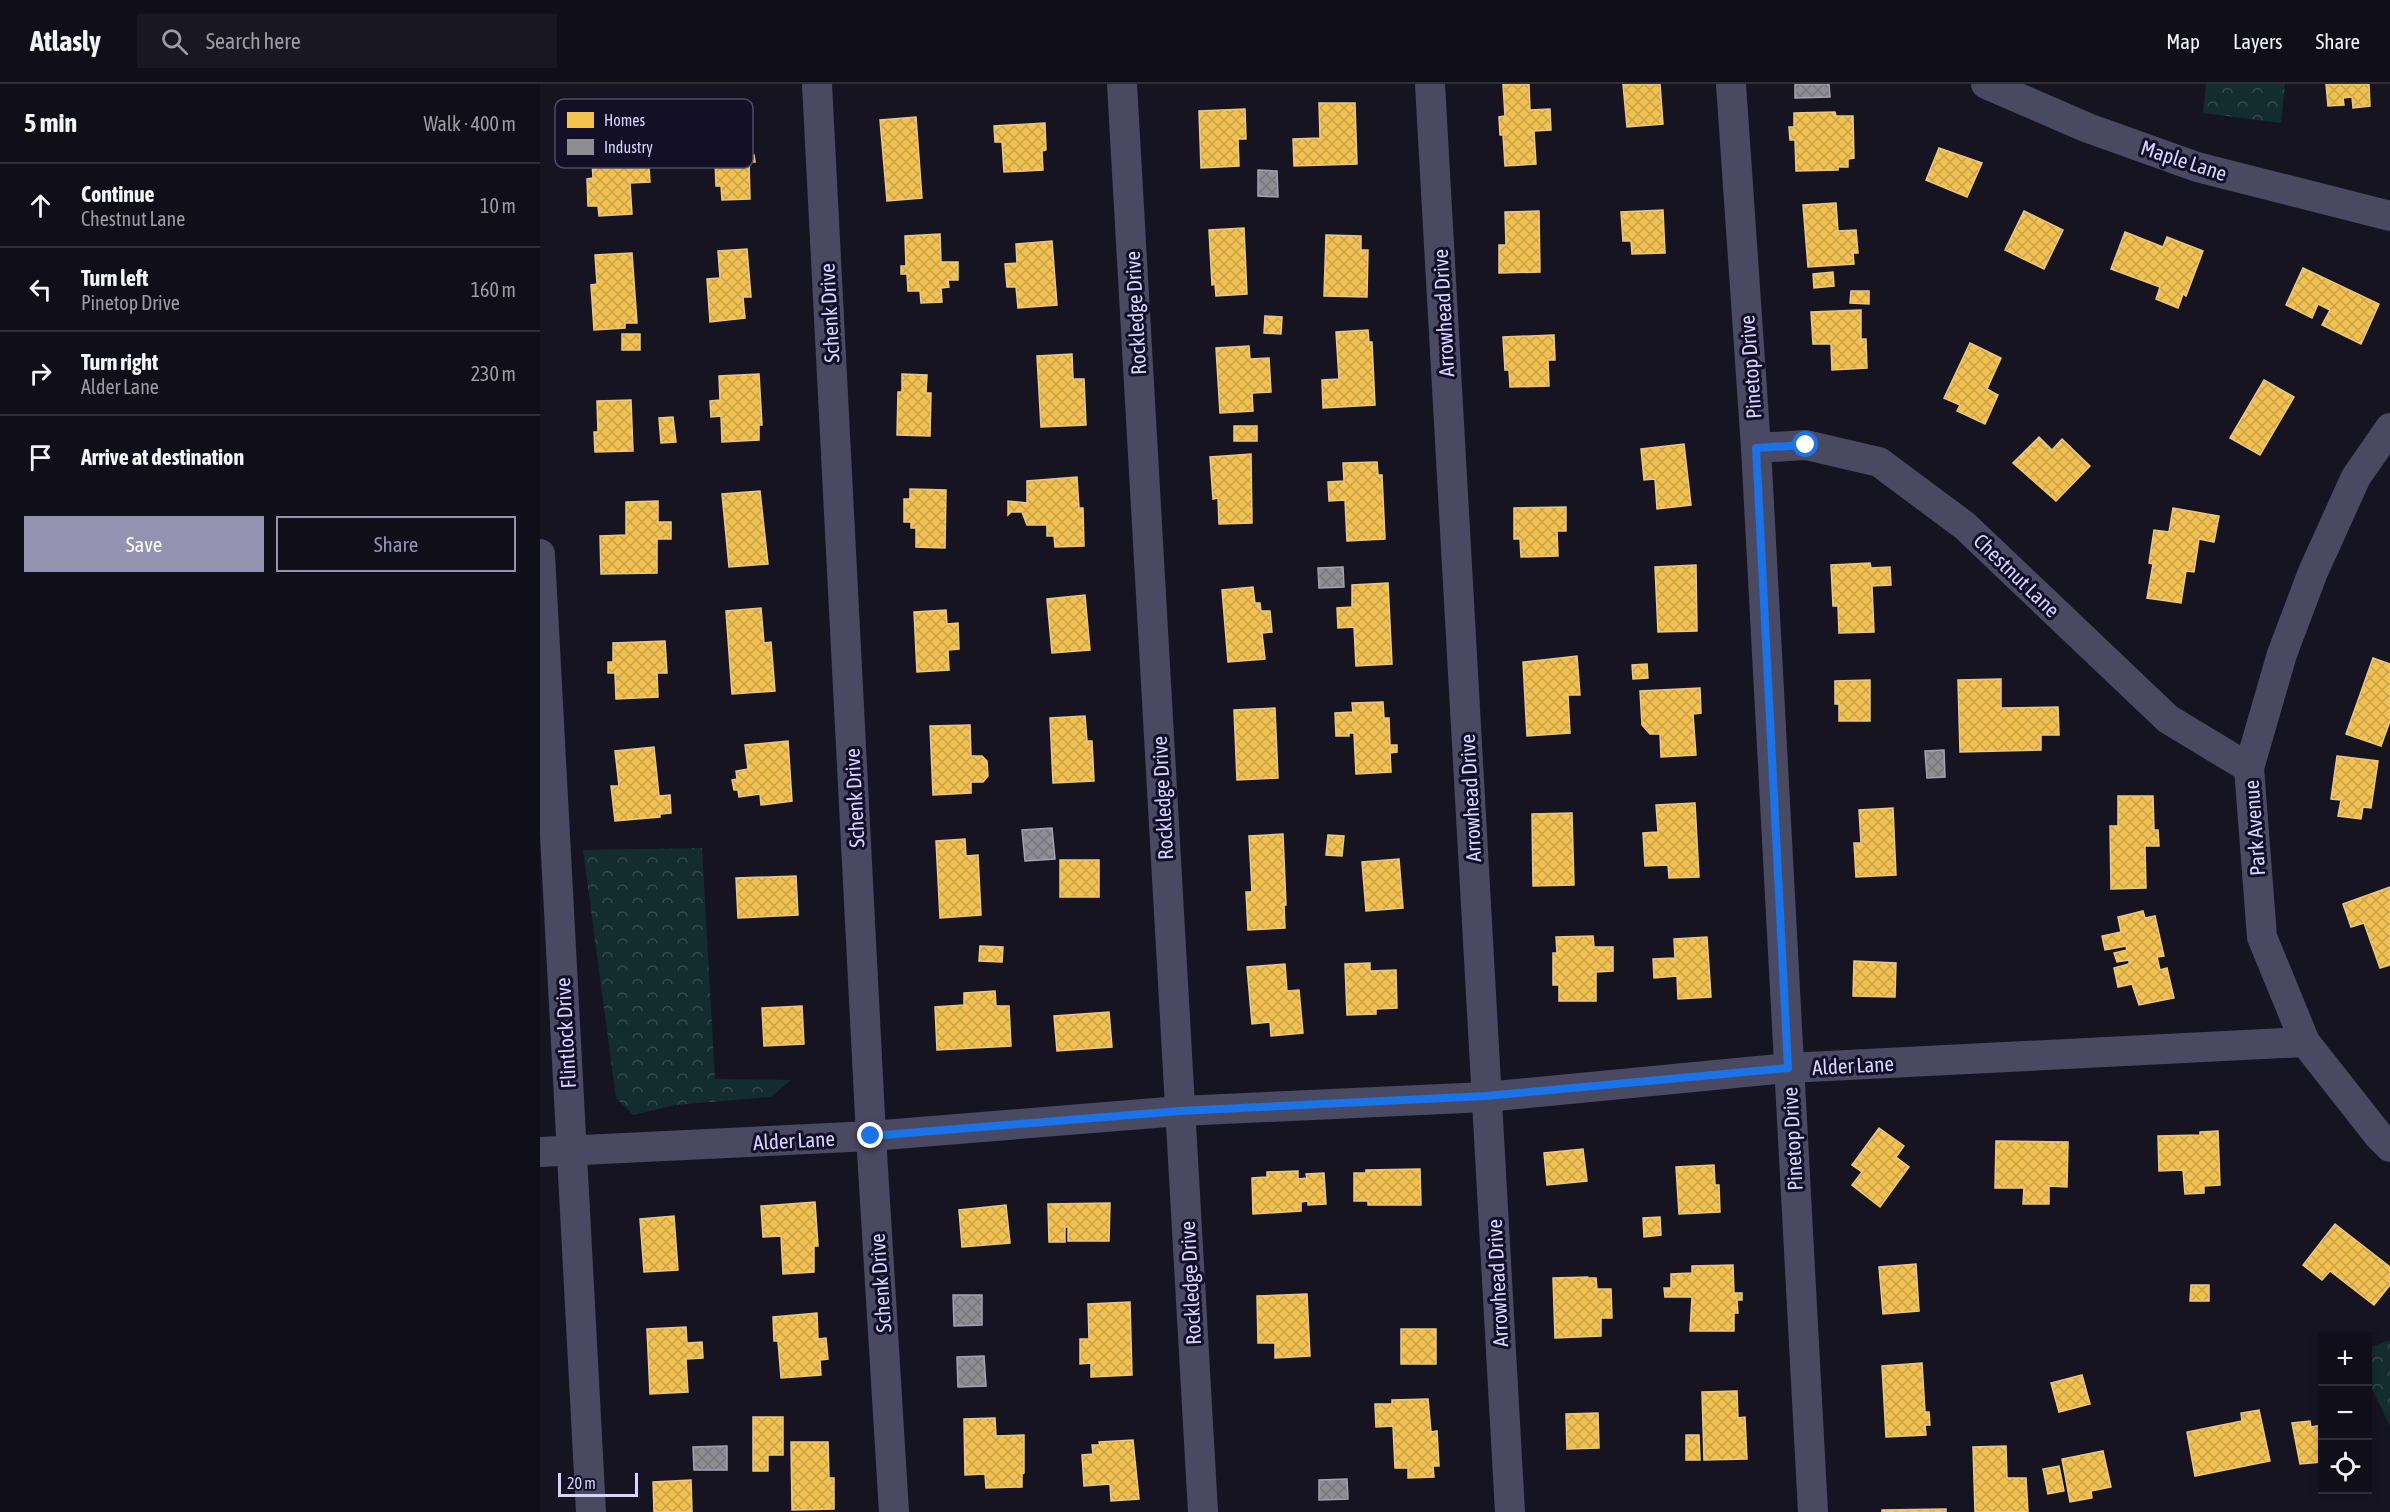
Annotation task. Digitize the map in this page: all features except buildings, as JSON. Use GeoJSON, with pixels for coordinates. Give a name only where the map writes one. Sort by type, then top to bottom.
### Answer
{"type":"FeatureCollection","features":[{"type":"Feature","properties":{"kind":"street","name":"Schenk Drive"},"geometry":{"type":"LineString","coordinates":[[817,84],[871,1136],[894,1512]]}},
{"type":"Feature","properties":{"kind":"street","name":"Rockledge Drive"},"geometry":{"type":"LineString","coordinates":[[1122,84],[1203,1512]]}},
{"type":"Feature","properties":{"kind":"street","name":"Arrowhead Drive"},"geometry":{"type":"LineString","coordinates":[[1430,84],[1510,1512]]}},
{"type":"Feature","properties":{"kind":"street","name":"Pinetop Drive"},"geometry":{"type":"LineString","coordinates":[[1731,84],[1756,448],[1813,1512]]}},
{"type":"Feature","properties":{"kind":"street","name":"Maple Lane"},"geometry":{"type":"LineString","coordinates":[[1986,84],[2088,128],[2197,167],[2390,216]]}},
{"type":"Feature","properties":{"kind":"street","name":"Park Avenue"},"geometry":{"type":"LineString","coordinates":[[2390,428],[2356,477],[2313,572],[2282,654],[2249,768],[2262,937],[2305,1042],[2390,1147]]}},
{"type":"Feature","properties":{"kind":"street","name":"Chestnut Lane"},"geometry":{"type":"LineString","coordinates":[[1756,448],[1806,445],[1879,462],[1965,526],[2168,719],[2249,768]]}},
{"type":"Feature","properties":{"kind":"street","name":"Flintlock Drive"},"geometry":{"type":"LineString","coordinates":[[540,554],[591,1512]]}},
{"type":"Feature","properties":{"kind":"street","name":"Alder Lane"},"geometry":{"type":"LineString","coordinates":[[540,1152],[871,1136],[1180,1111],[1486,1096],[1788,1068],[2305,1042]]}},
{"type":"Feature","properties":{"kind":"green space"},"geometry":{"type":"Polygon","coordinates":[[[2206,84],[2285,84],[2281,123],[2203,113],[2206,84]]]}},
{"type":"Feature","properties":{"kind":"green space"},"geometry":{"type":"Polygon","coordinates":[[[702,848],[715,1079],[791,1080],[771,1097],[676,1105],[633,1115],[616,1098],[583,850],[702,848]]]}},
{"type":"Feature","properties":{"kind":"green space"},"geometry":{"type":"Polygon","coordinates":[[[2390,1340],[2390,1426],[2372,1389],[2372,1347],[2390,1340]]]}},
{"type":"Feature","properties":{"kind":"route"},"geometry":{"type":"LineString","coordinates":[[871,1136],[1180,1111],[1486,1096],[1788,1068],[1756,448],[1806,445]]}}]}
